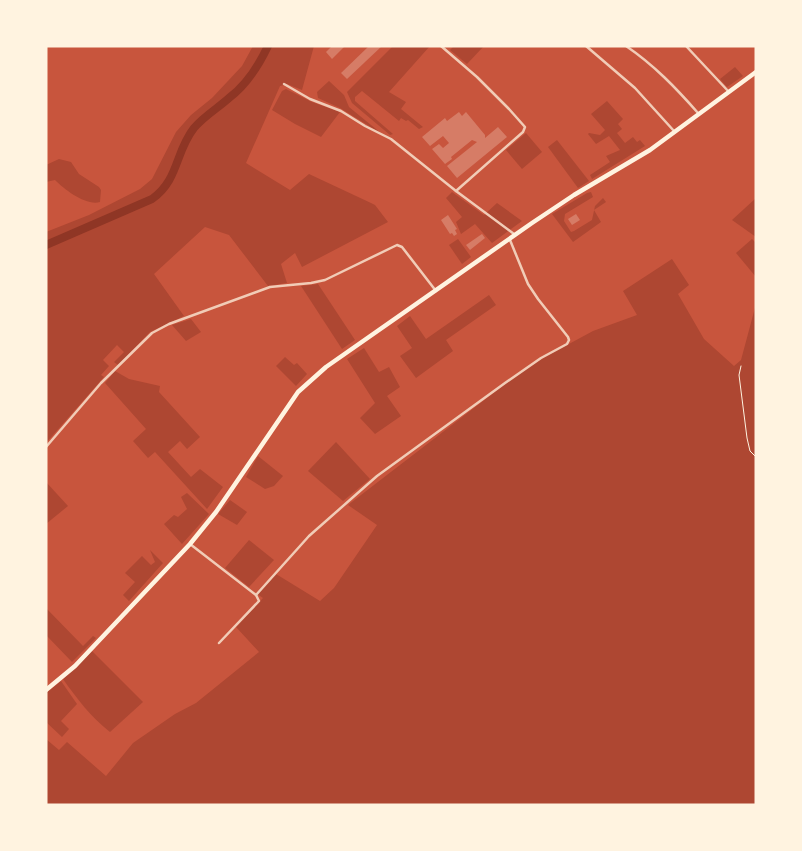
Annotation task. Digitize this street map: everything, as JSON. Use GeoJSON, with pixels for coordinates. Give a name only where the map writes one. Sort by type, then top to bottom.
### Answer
{"type":"FeatureCollection","features":[{"type":"Feature","properties":{"kind":"main road"},"geometry":{"type":"LineString","coordinates":[[46,690],[75,666],[190,544],[216,512],[298,392],[311,379],[574,195],[650,150],[756,72]]}},
{"type":"Feature","properties":{"kind":"street"},"geometry":{"type":"LineString","coordinates":[[441,46],[477,77],[525,127],[523,132],[456,191]]}},
{"type":"Feature","properties":{"kind":"street"},"geometry":{"type":"LineString","coordinates":[[586,46],[635,88],[675,132]]}},
{"type":"Feature","properties":{"kind":"street"},"geometry":{"type":"LineString","coordinates":[[626,46],[671,82],[699,114]]}},
{"type":"Feature","properties":{"kind":"street"},"geometry":{"type":"LineString","coordinates":[[686,46],[729,92]]}},
{"type":"Feature","properties":{"kind":"street"},"geometry":{"type":"LineString","coordinates":[[284,84],[310,99],[340,110],[365,126],[391,139],[515,235]]}},
{"type":"Feature","properties":{"kind":"street"},"geometry":{"type":"LineString","coordinates":[[256,594],[309,536],[377,476],[505,383],[541,358],[567,344],[568,337],[528,284],[510,239]]}},
{"type":"Feature","properties":{"kind":"street"},"geometry":{"type":"LineString","coordinates":[[46,447],[101,383],[128,356],[152,333],[170,324],[270,287],[325,280],[397,245],[402,247],[436,291]]}},
{"type":"Feature","properties":{"kind":"street"},"geometry":{"type":"LineString","coordinates":[[190,544],[256,594],[259,601],[219,643]]}},
{"type":"Feature","properties":{"kind":"path"},"geometry":{"type":"LineString","coordinates":[[741,366],[738,375],[747,438],[750,451],[756,457]]}},
{"type":"Feature","properties":{"kind":"shaded area"},"geometry":{"type":"Polygon","coordinates":[[[253,46],[314,46],[302,90],[287,84],[280,86],[246,163],[290,190],[309,174],[375,205],[388,222],[302,267],[295,253],[281,264],[287,283],[268,286],[229,235],[205,227],[154,274],[184,316],[150,332],[118,365],[114,362],[124,352],[117,345],[103,360],[109,366],[101,375],[104,377],[46,443],[46,232],[89,215],[140,189],[152,179],[176,132],[242,66],[253,46]]]}},
{"type":"Feature","properties":{"kind":"shaded area"},"geometry":{"type":"Polygon","coordinates":[[[393,46],[430,46],[389,92],[406,102],[401,109],[423,127],[419,129],[408,120],[406,121],[401,118],[399,121],[362,91],[355,97],[355,101],[393,134],[390,135],[352,103],[347,92],[393,46]]]}},
{"type":"Feature","properties":{"kind":"shaded area"},"geometry":{"type":"Polygon","coordinates":[[[454,46],[484,46],[467,64],[450,50],[454,46]]]}},
{"type":"Feature","properties":{"kind":"shaded area"},"geometry":{"type":"Polygon","coordinates":[[[735,67],[743,76],[727,87],[720,79],[735,67]]]}},
{"type":"Feature","properties":{"kind":"shaded area"},"geometry":{"type":"Polygon","coordinates":[[[329,81],[344,95],[349,107],[382,134],[340,108],[318,98],[317,92],[329,81]]]}},
{"type":"Feature","properties":{"kind":"shaded area"},"geometry":{"type":"Polygon","coordinates":[[[286,89],[312,102],[340,112],[321,137],[272,110],[282,91],[286,89]]]}},
{"type":"Feature","properties":{"kind":"shaded area"},"geometry":{"type":"Polygon","coordinates":[[[607,101],[623,119],[618,124],[622,129],[617,133],[625,143],[633,137],[637,142],[640,140],[645,146],[592,179],[590,175],[610,162],[606,156],[620,150],[609,136],[596,144],[588,134],[600,135],[605,130],[591,114],[607,101]]]}},
{"type":"Feature","properties":{"kind":"shaded area"},"geometry":{"type":"Polygon","coordinates":[[[526,133],[542,152],[522,169],[506,150],[526,133]]]}},
{"type":"Feature","properties":{"kind":"shaded area"},"geometry":{"type":"Polygon","coordinates":[[[557,140],[589,181],[578,188],[548,147],[557,140]]]}},
{"type":"Feature","properties":{"kind":"shaded area"},"geometry":{"type":"Polygon","coordinates":[[[59,159],[71,162],[79,174],[99,187],[101,190],[100,202],[88,202],[64,188],[55,180],[46,182],[46,165],[59,159]]]}},
{"type":"Feature","properties":{"kind":"shaded area"},"geometry":{"type":"Polygon","coordinates":[[[452,192],[484,215],[497,203],[522,221],[492,243],[475,224],[461,234],[456,222],[462,217],[446,198],[452,192]]]}},
{"type":"Feature","properties":{"kind":"shaded area"},"geometry":{"type":"Polygon","coordinates":[[[591,192],[593,197],[565,214],[564,221],[571,232],[574,231],[592,220],[594,210],[601,222],[573,242],[552,214],[591,192]]]}},
{"type":"Feature","properties":{"kind":"shaded area"},"geometry":{"type":"Polygon","coordinates":[[[603,198],[606,202],[594,210],[595,206],[603,198]]]}},
{"type":"Feature","properties":{"kind":"shaded area"},"geometry":{"type":"Polygon","coordinates":[[[756,198],[756,237],[732,220],[756,198]]]}},
{"type":"Feature","properties":{"kind":"shaded area"},"geometry":{"type":"Polygon","coordinates":[[[458,239],[471,257],[462,264],[449,245],[458,239]]]}},
{"type":"Feature","properties":{"kind":"shaded area"},"geometry":{"type":"Polygon","coordinates":[[[752,239],[756,243],[756,277],[736,253],[752,239]]]}},
{"type":"Feature","properties":{"kind":"shaded area"},"geometry":{"type":"Polygon","coordinates":[[[672,259],[689,285],[678,294],[704,339],[734,366],[741,360],[756,304],[756,805],[46,805],[46,739],[59,750],[67,742],[106,776],[133,743],[175,714],[196,703],[259,652],[236,627],[263,598],[257,594],[276,574],[320,601],[334,588],[377,525],[348,505],[513,378],[543,358],[593,331],[637,315],[623,291],[672,259]]]}},
{"type":"Feature","properties":{"kind":"shaded area"},"geometry":{"type":"Polygon","coordinates":[[[318,284],[355,340],[342,349],[301,286],[318,284]]]}},
{"type":"Feature","properties":{"kind":"shaded area"},"geometry":{"type":"Polygon","coordinates":[[[489,295],[496,305],[446,340],[453,351],[416,378],[400,356],[412,348],[397,326],[410,316],[426,339],[489,295]]]}},
{"type":"Feature","properties":{"kind":"shaded area"},"geometry":{"type":"Polygon","coordinates":[[[191,319],[201,332],[186,341],[172,325],[191,319]]]}},
{"type":"Feature","properties":{"kind":"shaded area"},"geometry":{"type":"Polygon","coordinates":[[[364,348],[379,372],[389,367],[400,387],[387,396],[401,416],[375,434],[360,418],[375,403],[347,359],[364,348]]]}},
{"type":"Feature","properties":{"kind":"shaded area"},"geometry":{"type":"Polygon","coordinates":[[[285,357],[294,365],[297,363],[307,374],[296,386],[276,366],[285,357]]]}},
{"type":"Feature","properties":{"kind":"shaded area"},"geometry":{"type":"Polygon","coordinates":[[[115,371],[129,379],[160,386],[159,392],[200,437],[187,449],[180,441],[168,452],[191,477],[200,469],[223,487],[207,509],[155,452],[148,458],[133,441],[146,429],[105,383],[115,371]]]}},
{"type":"Feature","properties":{"kind":"shaded area"},"geometry":{"type":"Polygon","coordinates":[[[336,442],[370,479],[343,501],[308,471],[336,442]]]}},
{"type":"Feature","properties":{"kind":"shaded area"},"geometry":{"type":"Polygon","coordinates":[[[258,456],[283,476],[274,486],[265,489],[246,477],[258,456]]]}},
{"type":"Feature","properties":{"kind":"shaded area"},"geometry":{"type":"Polygon","coordinates":[[[46,482],[68,506],[46,524],[46,482]]]}},
{"type":"Feature","properties":{"kind":"shaded area"},"geometry":{"type":"Polygon","coordinates":[[[187,493],[209,514],[182,544],[164,524],[174,515],[178,517],[187,509],[181,497],[187,493]]]}},
{"type":"Feature","properties":{"kind":"shaded area"},"geometry":{"type":"Polygon","coordinates":[[[230,500],[247,512],[237,525],[218,514],[230,500]]]}},
{"type":"Feature","properties":{"kind":"shaded area"},"geometry":{"type":"Polygon","coordinates":[[[249,540],[274,560],[249,587],[225,568],[249,540]]]}},
{"type":"Feature","properties":{"kind":"shaded area"},"geometry":{"type":"Polygon","coordinates":[[[150,550],[163,563],[129,601],[123,595],[135,582],[125,573],[142,556],[151,565],[155,562],[150,550]]]}},
{"type":"Feature","properties":{"kind":"shaded area"},"geometry":{"type":"Polygon","coordinates":[[[46,608],[83,646],[93,636],[96,638],[72,662],[46,635],[46,608]]]}},
{"type":"Feature","properties":{"kind":"shaded area"},"geometry":{"type":"Polygon","coordinates":[[[92,651],[143,702],[110,732],[85,707],[63,679],[92,651]]]}},
{"type":"Feature","properties":{"kind":"shaded area"},"geometry":{"type":"Polygon","coordinates":[[[61,681],[77,704],[61,721],[69,729],[62,737],[46,722],[46,693],[61,681]]]}},
{"type":"Feature","properties":{"kind":"building"},"geometry":{"type":"Polygon","coordinates":[[[332,46],[345,46],[332,59],[326,52],[332,46]]]}},
{"type":"Feature","properties":{"kind":"building"},"geometry":{"type":"Polygon","coordinates":[[[369,46],[382,46],[347,79],[341,73],[369,46]]]}},
{"type":"Feature","properties":{"kind":"building"},"geometry":{"type":"Polygon","coordinates":[[[459,112],[462,116],[466,112],[485,135],[485,138],[498,127],[507,137],[457,178],[447,166],[477,142],[472,140],[445,164],[432,149],[439,144],[443,148],[449,143],[443,136],[430,146],[422,137],[445,118],[447,121],[459,112]]]}},
{"type":"Feature","properties":{"kind":"building"},"geometry":{"type":"Polygon","coordinates":[[[576,214],[580,220],[572,225],[568,219],[576,214]]]}},
{"type":"Feature","properties":{"kind":"building"},"geometry":{"type":"Polygon","coordinates":[[[448,215],[457,229],[455,230],[457,234],[454,236],[452,233],[450,234],[441,220],[448,215]]]}},
{"type":"Feature","properties":{"kind":"building"},"geometry":{"type":"Polygon","coordinates":[[[482,234],[485,238],[470,250],[466,245],[482,234]]]}},
{"type":"Feature","properties":{"kind":"waterway"},"geometry":{"type":"LineString","coordinates":[[46,245],[152,199],[161,191],[172,175],[183,147],[194,128],[241,87],[256,67],[268,46]]}}]}
